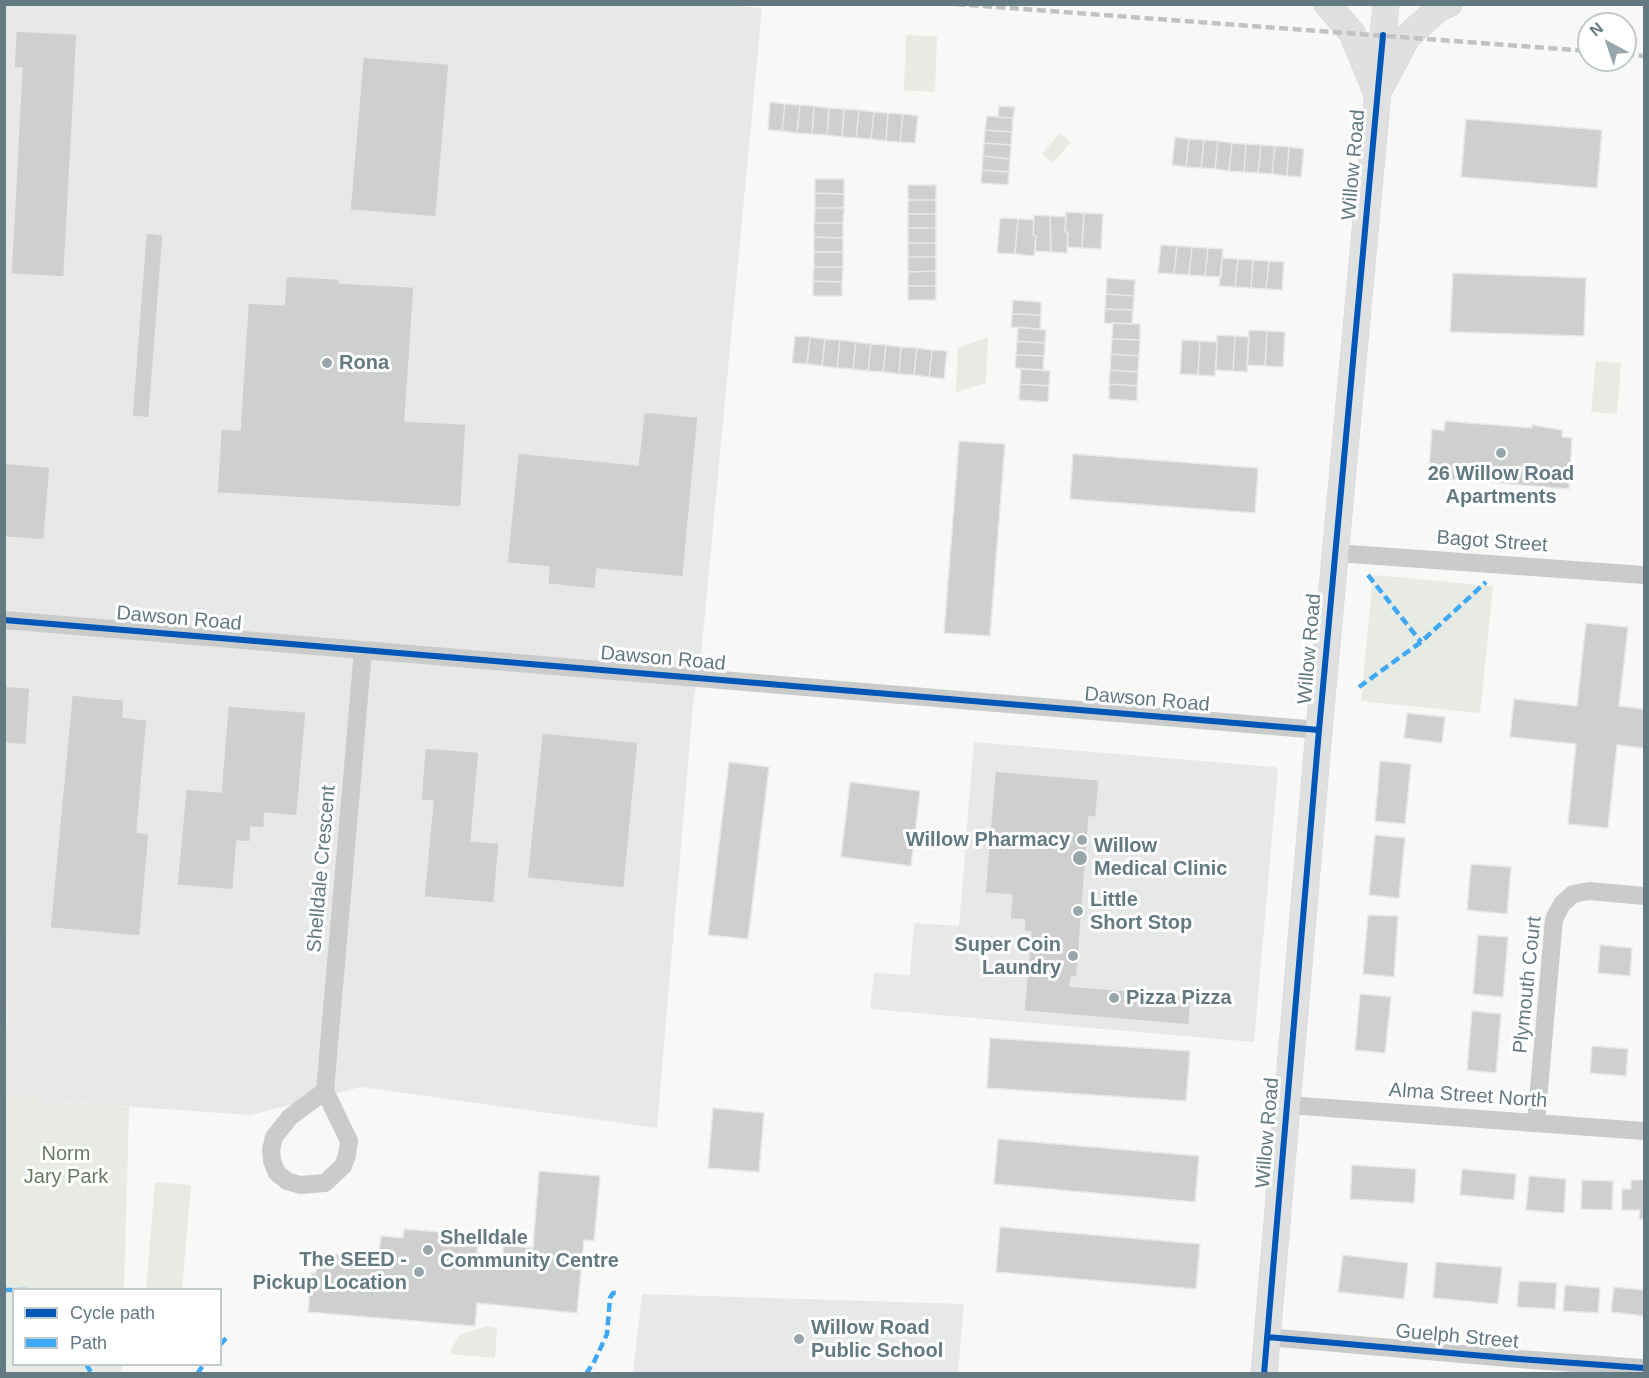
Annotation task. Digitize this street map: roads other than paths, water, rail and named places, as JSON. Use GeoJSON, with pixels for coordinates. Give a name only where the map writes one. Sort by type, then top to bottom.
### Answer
{"type":"FeatureCollection","features":[{"type":"Feature","properties":{"kind":"main road"},"geometry":{"type":"LineString","coordinates":[[1327,4],[1352,33],[1377,94]]}},
{"type":"Feature","properties":{"kind":"main road","name":"Willow Road"},"geometry":{"type":"LineString","coordinates":[[1264,1374],[1319,730],[1386,4]]}},
{"type":"Feature","properties":{"kind":"main road"},"geometry":{"type":"LineString","coordinates":[[1377,94],[1407,37],[1438,9],[1449,4]]}},
{"type":"Feature","properties":{"kind":"street","name":"Bagot Street"},"geometry":{"type":"LineString","coordinates":[[1336,553],[1644,576]]}},
{"type":"Feature","properties":{"kind":"street","name":"Dawson Road"},"geometry":{"type":"LineString","coordinates":[[4,620],[1319,730]]}},
{"type":"Feature","properties":{"kind":"street","name":"Shelldale Crescent"},"geometry":{"type":"LineString","coordinates":[[325,1091],[363,651]]}},
{"type":"Feature","properties":{"kind":"street","name":"Plymouth Court"},"geometry":{"type":"LineString","coordinates":[[1536,1123],[1554,919],[1562,904],[1574,894],[1589,891],[1644,896]]}},
{"type":"Feature","properties":{"kind":"street"},"geometry":{"type":"LineString","coordinates":[[325,1091],[349,1141],[347,1155],[343,1166],[325,1183],[300,1185],[277,1173],[272,1161],[271,1150],[274,1137],[290,1117],[325,1091]]}},
{"type":"Feature","properties":{"kind":"street","name":"Alma Street North"},"geometry":{"type":"LineString","coordinates":[[1288,1105],[1644,1131]]}},
{"type":"Feature","properties":{"kind":"street","name":"Guelph Street"},"geometry":{"type":"LineString","coordinates":[[1267,1337],[1519,1366],[1644,1368]]}},
{"type":"Feature","properties":{"kind":"railway"},"geometry":{"type":"LineString","coordinates":[[956,4],[1577,50]]}},
{"type":"Feature","properties":{"kind":"railway"},"geometry":{"type":"LineString","coordinates":[[1637,55],[1644,56]]}},
{"type":"Feature","properties":{"kind":"place","name":"Rona"},"geometry":{"type":"Point","coordinates":[327,363]}},
{"type":"Feature","properties":{"kind":"place","name":"26 Willow Road Apartments"},"geometry":{"type":"Point","coordinates":[1501,453]}},
{"type":"Feature","properties":{"kind":"place","name":"Willow Pharmacy"},"geometry":{"type":"Point","coordinates":[1082,840]}},
{"type":"Feature","properties":{"kind":"place","name":"Willow Medical Clinic"},"geometry":{"type":"Point","coordinates":[1080,858]}},
{"type":"Feature","properties":{"kind":"place","name":"Little Short Stop"},"geometry":{"type":"Point","coordinates":[1078,911]}},
{"type":"Feature","properties":{"kind":"place","name":"Super Coin Laundry"},"geometry":{"type":"Point","coordinates":[1073,956]}},
{"type":"Feature","properties":{"kind":"place","name":"Pizza Pizza"},"geometry":{"type":"Point","coordinates":[1114,998]}},
{"type":"Feature","properties":{"kind":"place","name":"Shelldale Community Centre"},"geometry":{"type":"Point","coordinates":[428,1250]}},
{"type":"Feature","properties":{"kind":"place","name":"The SEED - Pickup Location"},"geometry":{"type":"Point","coordinates":[419,1272]}},
{"type":"Feature","properties":{"kind":"place","name":"Willow Road Public School"},"geometry":{"type":"Point","coordinates":[799,1339]}},
{"type":"Feature","properties":{"kind":"park label","name":"Norm Jary Park"},"geometry":{"type":"Point","coordinates":[66,1166]}}]}
